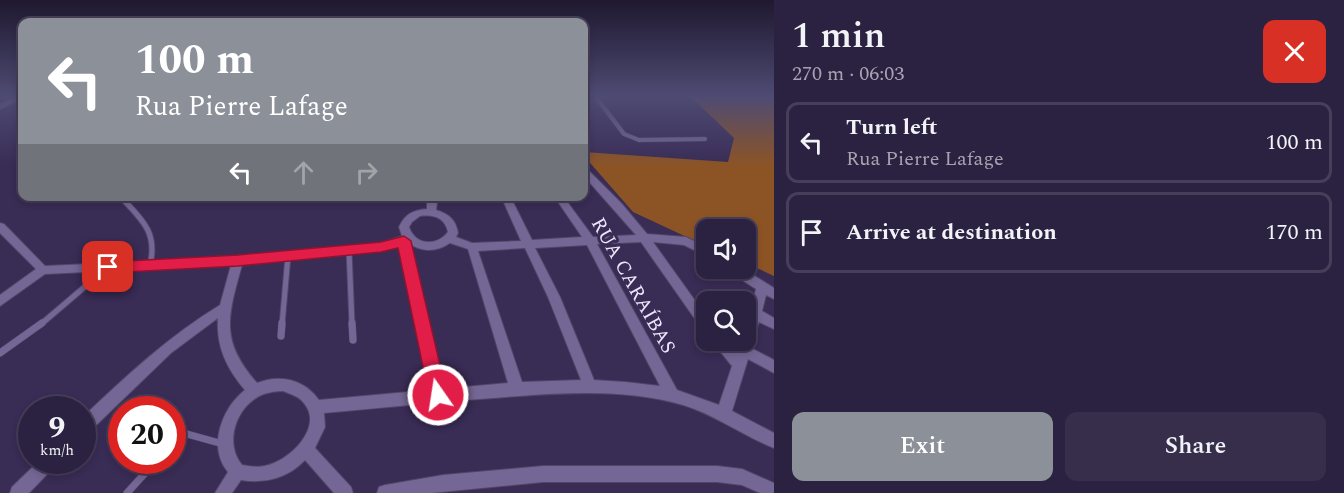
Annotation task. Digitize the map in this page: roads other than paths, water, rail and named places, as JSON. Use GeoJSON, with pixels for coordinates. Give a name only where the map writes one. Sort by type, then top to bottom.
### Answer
{"type":"FeatureCollection","features":[{"type":"Feature","properties":{"kind":"street"},"geometry":{"type":"LineString","coordinates":[[588,175],[645,238],[696,312]]}},
{"type":"Feature","properties":{"kind":"street"},"geometry":{"type":"LineString","coordinates":[[430,201],[431,212]]}},
{"type":"Feature","properties":{"kind":"street"},"geometry":{"type":"LineString","coordinates":[[508,201],[529,243],[590,386]]}},
{"type":"Feature","properties":{"kind":"street","name":"RUA CARAÍBAS"},"geometry":{"type":"LineString","coordinates":[[562,201],[590,241],[672,395]]}},
{"type":"Feature","properties":{"kind":"street"},"geometry":{"type":"LineString","coordinates":[[0,301],[43,270],[238,261],[381,247],[406,240],[430,247],[438,246],[450,239],[453,233],[450,222],[445,217],[431,212],[416,214],[406,222],[406,240]]}},
{"type":"Feature","properties":{"kind":"street"},"geometry":{"type":"LineString","coordinates":[[0,227],[43,270]]}},
{"type":"Feature","properties":{"kind":"street"},"geometry":{"type":"LineString","coordinates":[[450,239],[472,247],[645,238],[686,241],[696,246]]}},
{"type":"Feature","properties":{"kind":"street"},"geometry":{"type":"LineString","coordinates":[[472,247],[517,389]]}},
{"type":"Feature","properties":{"kind":"street"},"geometry":{"type":"LineString","coordinates":[[238,261],[225,308],[223,336],[230,358],[240,375],[255,391]]}},
{"type":"Feature","properties":{"kind":"street"},"geometry":{"type":"LineString","coordinates":[[749,279],[768,291],[756,314],[774,324]]}},
{"type":"Feature","properties":{"kind":"street"},"geometry":{"type":"LineString","coordinates":[[96,415],[157,354],[192,327],[225,308]]}},
{"type":"Feature","properties":{"kind":"street"},"geometry":{"type":"LineString","coordinates":[[727,351],[738,364]]}},
{"type":"Feature","properties":{"kind":"street"},"geometry":{"type":"LineString","coordinates":[[723,413],[738,364],[745,351],[774,367]]}},
{"type":"Feature","properties":{"kind":"street"},"geometry":{"type":"LineString","coordinates":[[269,386],[290,386],[308,396],[315,407],[318,421],[316,437],[309,453],[298,466],[283,476],[267,480],[251,479],[237,471],[228,459],[225,445],[226,429],[232,414],[242,401],[255,391],[269,386]]}},
{"type":"Feature","properties":{"kind":"street"},"geometry":{"type":"LineString","coordinates":[[315,407],[438,395],[590,386],[672,395],[723,413],[774,441]]}},
{"type":"Feature","properties":{"kind":"street"},"geometry":{"type":"LineString","coordinates":[[309,453],[345,493]]}},
{"type":"Feature","properties":{"kind":"street"},"geometry":{"type":"LineString","coordinates":[[223,493],[237,471]]}},
{"type":"Feature","properties":{"kind":"street"},"geometry":{"type":"LineString","coordinates":[[18,493],[37,474]]}},
{"type":"Feature","properties":{"kind":"street"},"geometry":{"type":"LineString","coordinates":[[385,493],[443,483],[543,474],[717,474],[742,477],[774,492]]}},
{"type":"Feature","properties":{"kind":"lane"},"geometry":{"type":"LineString","coordinates":[[613,120],[624,134],[639,140],[705,139]]}},
{"type":"Feature","properties":{"kind":"lane"},"geometry":{"type":"LineString","coordinates":[[124,201],[150,230],[154,242],[150,265]]}},
{"type":"Feature","properties":{"kind":"lane"},"geometry":{"type":"LineString","coordinates":[[406,240],[438,395]]}},
{"type":"Feature","properties":{"kind":"lane"},"geometry":{"type":"LineString","coordinates":[[349,250],[353,340]]}},
{"type":"Feature","properties":{"kind":"lane"},"geometry":{"type":"LineString","coordinates":[[281,336],[288,256]]}},
{"type":"Feature","properties":{"kind":"lane"},"geometry":{"type":"LineString","coordinates":[[0,353],[28,335],[108,267]]}},
{"type":"Feature","properties":{"kind":"lane"},"geometry":{"type":"LineString","coordinates":[[186,435],[225,445]]}},
{"type":"Feature","properties":{"kind":"lane"},"geometry":{"type":"LineString","coordinates":[[127,493],[144,474]]}}]}
